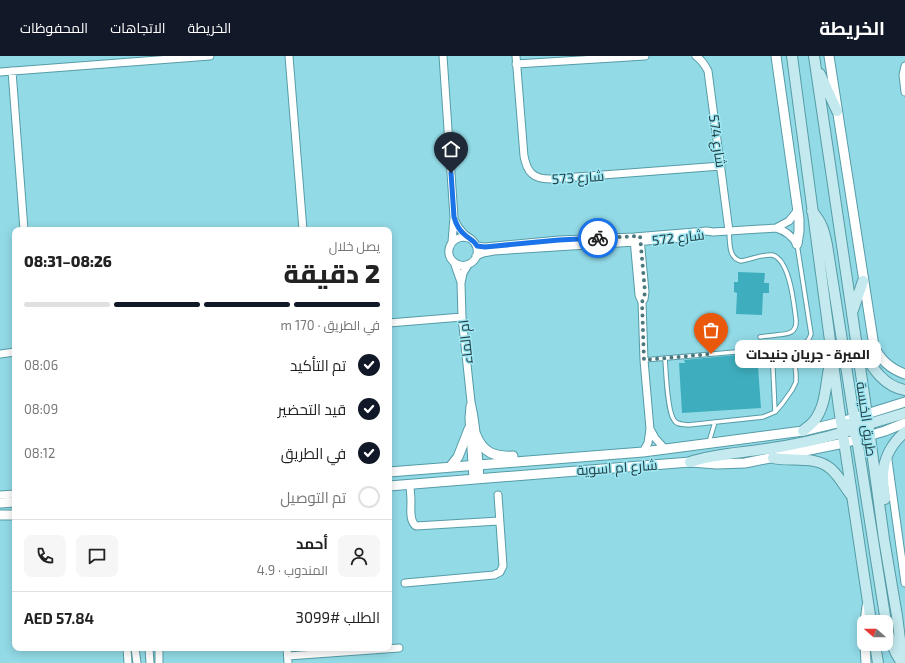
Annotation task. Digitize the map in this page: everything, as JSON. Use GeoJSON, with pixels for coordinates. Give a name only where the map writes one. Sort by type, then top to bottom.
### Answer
{"type":"FeatureCollection","features":[{"type":"Feature","properties":{"kind":"main road","name":"طريق الخيسة"},"geometry":{"type":"LineString","coordinates":[[792,56],[841,422],[870,615]]}},
{"type":"Feature","properties":{"kind":"main road","name":"طريق الخيسة"},"geometry":{"type":"LineString","coordinates":[[815,60],[903,663]]}},
{"type":"Feature","properties":{"kind":"main road"},"geometry":{"type":"LineString","coordinates":[[815,60],[837,110]]}},
{"type":"Feature","properties":{"kind":"main road"},"geometry":{"type":"LineString","coordinates":[[812,211],[823,227],[827,245],[885,615]]}},
{"type":"Feature","properties":{"kind":"main road"},"geometry":{"type":"LineString","coordinates":[[852,312],[863,282]]}},
{"type":"Feature","properties":{"kind":"main road"},"geometry":{"type":"LineString","coordinates":[[856,341],[881,378],[894,387],[905,390]]}},
{"type":"Feature","properties":{"kind":"main road"},"geometry":{"type":"LineString","coordinates":[[802,431],[813,422],[824,403],[832,357]]}},
{"type":"Feature","properties":{"kind":"main road"},"geometry":{"type":"LineString","coordinates":[[844,443],[846,438],[866,420],[867,413]]}},
{"type":"Feature","properties":{"kind":"main road"},"geometry":{"type":"LineString","coordinates":[[690,462],[710,456],[766,449],[843,433],[905,413]]}},
{"type":"Feature","properties":{"kind":"main road"},"geometry":{"type":"LineString","coordinates":[[841,422],[844,422],[870,436]]}},
{"type":"Feature","properties":{"kind":"main road"},"geometry":{"type":"LineString","coordinates":[[884,539],[886,520],[883,477],[884,464],[895,442],[905,432]]}},
{"type":"Feature","properties":{"kind":"main road"},"geometry":{"type":"LineString","coordinates":[[773,458],[784,460],[810,460],[819,462],[832,470],[852,496]]}},
{"type":"Feature","properties":{"kind":"main road"},"geometry":{"type":"LineString","coordinates":[[893,647],[903,663]]}},
{"type":"Feature","properties":{"kind":"main road"},"geometry":{"type":"LineString","coordinates":[[876,651],[878,663]]}},
{"type":"Feature","properties":{"kind":"street"},"geometry":{"type":"LineString","coordinates":[[0,72],[210,56]]}},
{"type":"Feature","properties":{"kind":"street"},"geometry":{"type":"LineString","coordinates":[[289,56],[303,227]]}},
{"type":"Feature","properties":{"kind":"street"},"geometry":{"type":"LineString","coordinates":[[443,56],[454,217],[452,242],[449,249],[449,254],[454,262],[463,265],[468,264],[473,261],[476,256],[478,251],[477,246],[459,229],[454,217]]}},
{"type":"Feature","properties":{"kind":"street","name":"شارع 573"},"geometry":{"type":"LineString","coordinates":[[516,56],[525,163],[532,174],[537,177],[550,179],[721,166]]}},
{"type":"Feature","properties":{"kind":"street"},"geometry":{"type":"LineString","coordinates":[[516,64],[645,56]]}},
{"type":"Feature","properties":{"kind":"street","name":"شارع 574"},"geometry":{"type":"LineString","coordinates":[[696,56],[702,61],[708,71],[729,231]]}},
{"type":"Feature","properties":{"kind":"street"},"geometry":{"type":"LineString","coordinates":[[776,56],[797,211],[799,231],[797,244]]}},
{"type":"Feature","properties":{"kind":"street"},"geometry":{"type":"LineString","coordinates":[[829,56],[874,346],[876,353],[888,365],[898,372],[905,374]]}},
{"type":"Feature","properties":{"kind":"street"},"geometry":{"type":"LineString","coordinates":[[905,66],[903,75],[905,92]]}},
{"type":"Feature","properties":{"kind":"street"},"geometry":{"type":"LineString","coordinates":[[12,71],[24,227]]}},
{"type":"Feature","properties":{"kind":"street"},"geometry":{"type":"LineString","coordinates":[[776,228],[788,221],[797,211]]}},
{"type":"Feature","properties":{"kind":"street"},"geometry":{"type":"LineString","coordinates":[[776,228],[787,232],[797,244]]}},
{"type":"Feature","properties":{"kind":"street","name":"شارع 572"},"geometry":{"type":"LineString","coordinates":[[477,246],[485,247],[559,240],[705,236],[713,232],[776,228]]}},
{"type":"Feature","properties":{"kind":"street"},"geometry":{"type":"LineString","coordinates":[[452,242],[460,237],[468,238]]}},
{"type":"Feature","properties":{"kind":"street"},"geometry":{"type":"LineString","coordinates":[[637,239],[639,295],[642,302],[644,360],[650,429],[649,439],[643,452]]}},
{"type":"Feature","properties":{"kind":"street","name":"شارع 572"},"geometry":{"type":"LineString","coordinates":[[476,256],[494,251],[637,239]]}},
{"type":"Feature","properties":{"kind":"street","name":"ام الماء"},"geometry":{"type":"LineString","coordinates":[[454,262],[461,283]]}},
{"type":"Feature","properties":{"kind":"street","name":"ام الماء"},"geometry":{"type":"LineString","coordinates":[[468,264],[463,273],[461,283],[462,317],[471,402],[469,414],[473,432],[476,478]]}},
{"type":"Feature","properties":{"kind":"street"},"geometry":{"type":"LineString","coordinates":[[392,323],[462,317]]}},
{"type":"Feature","properties":{"kind":"street"},"geometry":{"type":"LineString","coordinates":[[0,354],[12,352]]}},
{"type":"Feature","properties":{"kind":"street"},"geometry":{"type":"LineString","coordinates":[[867,413],[905,402]]}},
{"type":"Feature","properties":{"kind":"street","name":"شارع ام اسوية"},"geometry":{"type":"LineString","coordinates":[[392,472],[643,452],[802,431],[841,422]]}},
{"type":"Feature","properties":{"kind":"street"},"geometry":{"type":"LineString","coordinates":[[870,436],[905,423]]}},
{"type":"Feature","properties":{"kind":"street"},"geometry":{"type":"LineString","coordinates":[[650,429],[655,438],[665,449]]}},
{"type":"Feature","properties":{"kind":"street"},"geometry":{"type":"LineString","coordinates":[[450,467],[473,432],[481,444],[493,455],[504,457],[524,457],[538,460]]}},
{"type":"Feature","properties":{"kind":"street","name":"شارع ام اسوية"},"geometry":{"type":"LineString","coordinates":[[392,486],[690,462],[703,464],[745,463],[844,443]]}},
{"type":"Feature","properties":{"kind":"street","name":"طريق الخيسة"},"geometry":{"type":"LineString","coordinates":[[888,454],[889,473],[905,583]]}},
{"type":"Feature","properties":{"kind":"street"},"geometry":{"type":"LineString","coordinates":[[407,485],[407,499],[410,506],[412,521],[418,526],[500,521]]}},
{"type":"Feature","properties":{"kind":"street"},"geometry":{"type":"LineString","coordinates":[[0,495],[12,494]]}},
{"type":"Feature","properties":{"kind":"street"},"geometry":{"type":"LineString","coordinates":[[405,583],[499,574],[502,571],[503,566],[498,495]]}},
{"type":"Feature","properties":{"kind":"street"},"geometry":{"type":"LineString","coordinates":[[0,503],[12,502]]}},
{"type":"Feature","properties":{"kind":"street"},"geometry":{"type":"LineString","coordinates":[[0,515],[12,515]]}},
{"type":"Feature","properties":{"kind":"street","name":"طريق الخيسة"},"geometry":{"type":"LineString","coordinates":[[866,615],[868,598]]}},
{"type":"Feature","properties":{"kind":"street"},"geometry":{"type":"LineString","coordinates":[[392,649],[399,648]]}},
{"type":"Feature","properties":{"kind":"street"},"geometry":{"type":"LineString","coordinates":[[127,651],[128,663]]}},
{"type":"Feature","properties":{"kind":"street"},"geometry":{"type":"LineString","coordinates":[[135,651],[137,663]]}},
{"type":"Feature","properties":{"kind":"street"},"geometry":{"type":"LineString","coordinates":[[149,651],[150,663]]}},
{"type":"Feature","properties":{"kind":"street"},"geometry":{"type":"LineString","coordinates":[[159,651],[159,663]]}},
{"type":"Feature","properties":{"kind":"street"},"geometry":{"type":"LineString","coordinates":[[288,660],[371,651]]}},
{"type":"Feature","properties":{"kind":"street"},"geometry":{"type":"LineString","coordinates":[[865,651],[866,663]]}},
{"type":"Feature","properties":{"kind":"lane"},"geometry":{"type":"LineString","coordinates":[[729,231],[731,250],[734,258],[741,261],[768,255],[775,256],[780,261],[791,282],[797,324],[794,330],[789,334],[760,337]]}},
{"type":"Feature","properties":{"kind":"lane"},"geometry":{"type":"LineString","coordinates":[[644,360],[804,344],[810,338],[810,334],[797,244]]}},
{"type":"Feature","properties":{"kind":"lane"},"geometry":{"type":"LineString","coordinates":[[665,358],[670,411],[674,421],[679,424],[688,425],[763,417],[775,412],[792,390],[796,382],[793,346]]}},
{"type":"Feature","properties":{"kind":"lane"},"geometry":{"type":"LineString","coordinates":[[772,348],[775,412]]}},
{"type":"Feature","properties":{"kind":"lane"},"geometry":{"type":"LineString","coordinates":[[708,444],[715,422]]}},
{"type":"Feature","properties":{"kind":"building"},"geometry":{"type":"Polygon","coordinates":[[[738,272],[765,273],[764,283],[769,283],[769,293],[763,293],[762,315],[736,314],[737,293],[734,292],[734,282],[738,282],[738,272]]]}},
{"type":"Feature","properties":{"kind":"building"},"geometry":{"type":"Polygon","coordinates":[[[757,353],[761,408],[682,413],[679,363],[685,363],[684,360],[757,353]]]}},
{"type":"Feature","properties":{"kind":"way so far"},"geometry":{"type":"LineString","coordinates":[[598,238],[640,236],[645,292],[642,302],[644,360],[711,354]]}},
{"type":"Feature","properties":{"kind":"place","name":"الميرة - جريان جنيحات"},"geometry":{"type":"Point","coordinates":[711,354]}},
{"type":"Feature","properties":{"kind":"route"},"geometry":{"type":"LineString","coordinates":[[451,173],[454,217],[456,223],[463,234],[475,242],[477,246],[485,247],[598,238]]}}]}
